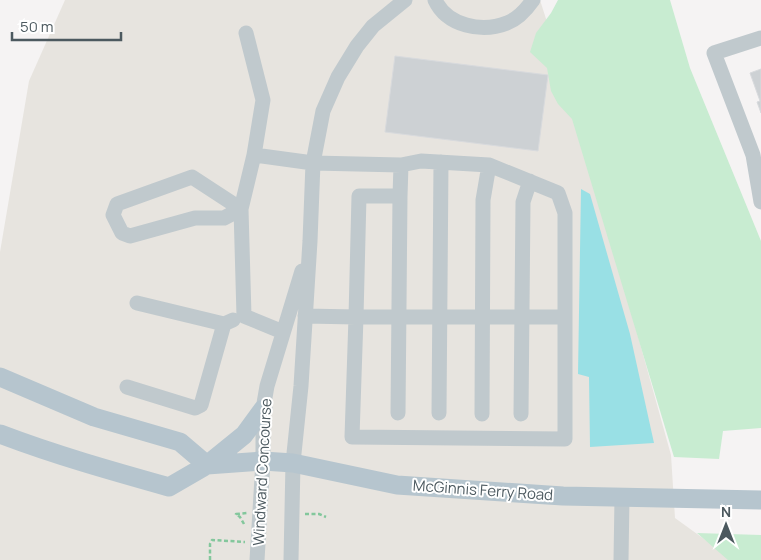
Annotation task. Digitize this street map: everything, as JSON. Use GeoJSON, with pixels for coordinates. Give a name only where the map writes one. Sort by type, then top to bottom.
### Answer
{"type":"FeatureCollection","features":[{"type":"Feature","properties":{"kind":"main road"},"geometry":{"type":"LineString","coordinates":[[0,377],[94,417],[180,442],[207,464],[244,435],[263,409]]}},
{"type":"Feature","properties":{"kind":"main road","name":"McGinnis Ferry Road"},"geometry":{"type":"LineString","coordinates":[[0,434],[91,466],[169,487],[207,464],[263,461],[293,463],[397,485],[562,496],[761,500]]}},
{"type":"Feature","properties":{"kind":"street","name":"Windward Concourse"},"geometry":{"type":"LineString","coordinates":[[291,560],[293,463],[305,316],[314,163],[323,111],[338,77],[357,46],[374,26],[405,0]]}},
{"type":"Feature","properties":{"kind":"street"},"geometry":{"type":"LineString","coordinates":[[435,0],[451,18],[469,26],[489,28],[508,23],[525,12],[533,0]]}},
{"type":"Feature","properties":{"kind":"street"},"geometry":{"type":"LineString","coordinates":[[244,316],[240,209],[254,155],[262,100],[246,33]]}},
{"type":"Feature","properties":{"kind":"street"},"geometry":{"type":"LineString","coordinates":[[761,38],[714,53],[753,155],[761,202]]}},
{"type":"Feature","properties":{"kind":"street"},"geometry":{"type":"LineString","coordinates":[[254,155],[314,163],[401,165],[421,160],[489,165],[558,192],[565,213],[565,439],[352,437],[359,196],[400,196]]}},
{"type":"Feature","properties":{"kind":"street"},"geometry":{"type":"LineString","coordinates":[[439,413],[441,162]]}},
{"type":"Feature","properties":{"kind":"street"},"geometry":{"type":"LineString","coordinates":[[398,413],[401,165]]}},
{"type":"Feature","properties":{"kind":"street"},"geometry":{"type":"LineString","coordinates":[[482,414],[483,200],[489,165]]}},
{"type":"Feature","properties":{"kind":"street"},"geometry":{"type":"LineString","coordinates":[[192,177],[240,209],[224,218],[194,218],[130,236],[122,233],[113,215],[117,204],[192,177]]}},
{"type":"Feature","properties":{"kind":"street"},"geometry":{"type":"LineString","coordinates":[[521,414],[523,202],[530,182]]}},
{"type":"Feature","properties":{"kind":"street","name":"Windward Concourse"},"geometry":{"type":"LineString","coordinates":[[257,560],[263,461],[263,409],[267,386],[310,241]]}},
{"type":"Feature","properties":{"kind":"street"},"geometry":{"type":"LineString","coordinates":[[137,302],[224,324],[244,316],[283,332]]}},
{"type":"Feature","properties":{"kind":"street"},"geometry":{"type":"LineString","coordinates":[[305,316],[356,318],[565,317]]}},
{"type":"Feature","properties":{"kind":"street"},"geometry":{"type":"LineString","coordinates":[[127,387],[195,408],[201,405],[224,324]]}},
{"type":"Feature","properties":{"kind":"street"},"geometry":{"type":"LineString","coordinates":[[621,560],[622,498]]}},
{"type":"Feature","properties":{"kind":"shaded area"},"geometry":{"type":"Polygon","coordinates":[[[65,0],[540,0],[575,110],[671,455],[675,518],[733,560],[0,560],[0,252],[29,81],[65,0]]]}},
{"type":"Feature","properties":{"kind":"green space"},"geometry":{"type":"Polygon","coordinates":[[[558,0],[670,0],[690,68],[761,241],[761,428],[723,431],[719,459],[674,457],[572,119],[558,104],[551,91],[547,68],[530,52],[536,33],[558,0]]]}},
{"type":"Feature","properties":{"kind":"green space"},"geometry":{"type":"Polygon","coordinates":[[[697,533],[761,535],[761,560],[728,560],[697,533]]]}},
{"type":"Feature","properties":{"kind":"water"},"geometry":{"type":"Polygon","coordinates":[[[581,189],[590,194],[630,334],[654,443],[590,447],[589,377],[578,374],[581,189]]]}},
{"type":"Feature","properties":{"kind":"building"},"geometry":{"type":"Polygon","coordinates":[[[395,56],[548,75],[538,151],[385,132],[395,56]]]}},
{"type":"Feature","properties":{"kind":"building"},"geometry":{"type":"Polygon","coordinates":[[[761,69],[761,113],[757,102],[760,101],[750,73],[761,69]]]}}]}
